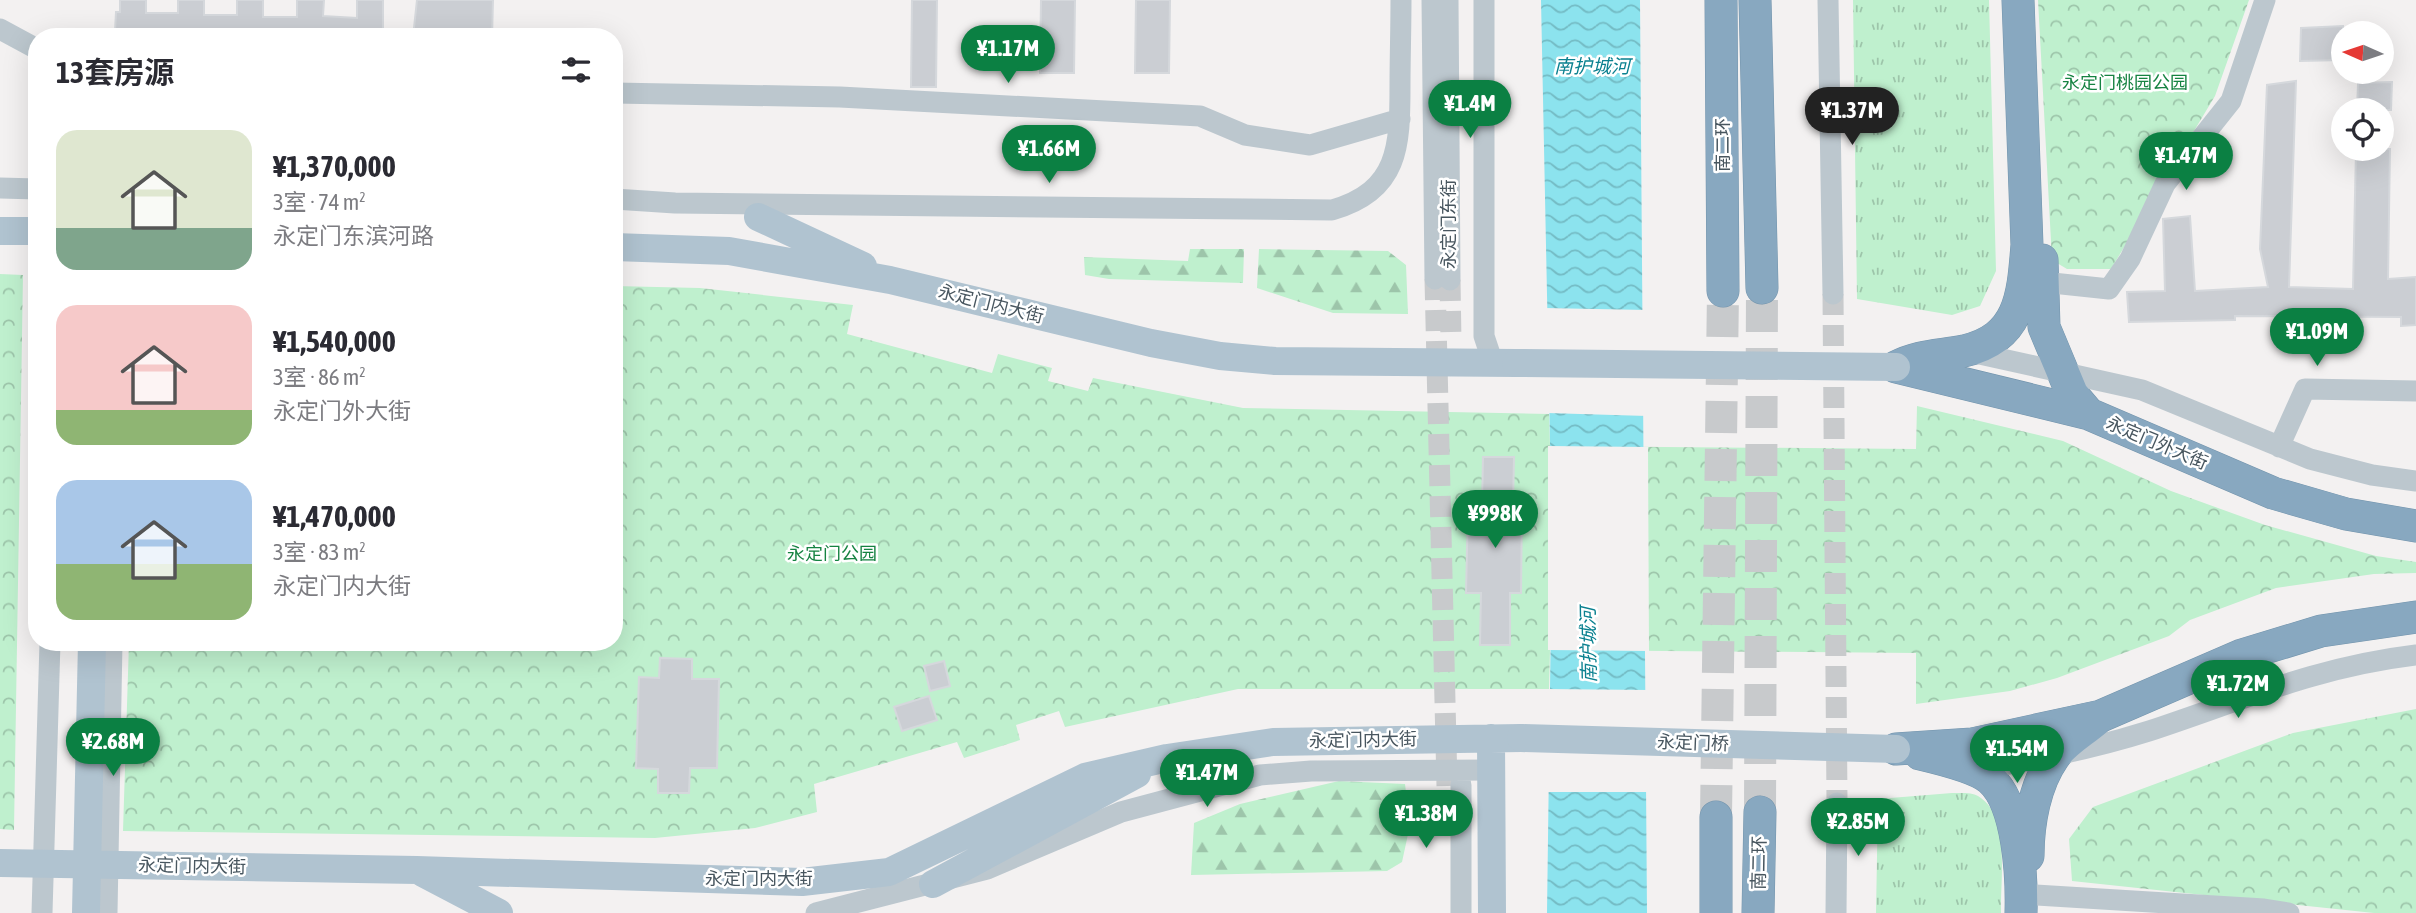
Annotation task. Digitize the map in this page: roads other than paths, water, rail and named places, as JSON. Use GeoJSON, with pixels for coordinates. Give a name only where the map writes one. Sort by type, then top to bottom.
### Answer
{"type":"FeatureCollection","features":[{"type":"Feature","properties":{"kind":"highway"},"geometry":{"type":"LineString","coordinates":[[1705,0],[1723,66]]}},
{"type":"Feature","properties":{"kind":"highway","name":"南二环"},"geometry":{"type":"LineString","coordinates":[[1721,0],[1723,291]]}},
{"type":"Feature","properties":{"kind":"highway","name":"南二环"},"geometry":{"type":"LineString","coordinates":[[1755,0],[1762,288]]}},
{"type":"Feature","properties":{"kind":"highway"},"geometry":{"type":"LineString","coordinates":[[1896,368],[1924,355],[1963,351],[1988,343],[2014,320],[2024,285],[2027,245],[2018,0]]}},
{"type":"Feature","properties":{"kind":"highway"},"geometry":{"type":"LineString","coordinates":[[2028,0],[2044,327],[2072,394],[2089,414]]}},
{"type":"Feature","properties":{"kind":"highway","name":"永定门外大街"},"geometry":{"type":"LineString","coordinates":[[1896,368],[2089,414],[2273,493],[2346,514],[2416,526]]}},
{"type":"Feature","properties":{"kind":"highway"},"geometry":{"type":"LineString","coordinates":[[1896,749],[1972,744],[2101,716],[2242,655],[2320,631],[2416,617]]}},
{"type":"Feature","properties":{"kind":"highway"},"geometry":{"type":"LineString","coordinates":[[2025,904],[2028,833],[2045,774],[2055,755],[2101,716]]}},
{"type":"Feature","properties":{"kind":"highway"},"geometry":{"type":"LineString","coordinates":[[1896,749],[1939,758],[1990,779],[2004,800],[2014,826],[2025,904]]}},
{"type":"Feature","properties":{"kind":"highway","name":"南二环"},"geometry":{"type":"LineString","coordinates":[[1758,913],[1760,813]]}},
{"type":"Feature","properties":{"kind":"highway"},"geometry":{"type":"LineString","coordinates":[[1716,817],[1716,913]]}},
{"type":"Feature","properties":{"kind":"main road"},"geometry":{"type":"LineString","coordinates":[[758,217],[890,280]]}},
{"type":"Feature","properties":{"kind":"main road"},"geometry":{"type":"LineString","coordinates":[[0,231],[28,231]]}},
{"type":"Feature","properties":{"kind":"main road","name":"永定门内大街"},"geometry":{"type":"LineString","coordinates":[[623,247],[729,251],[890,280],[1151,343],[1220,356],[1275,361],[1504,363]]}},
{"type":"Feature","properties":{"kind":"main road"},"geometry":{"type":"LineString","coordinates":[[1504,363],[1896,368]]}},
{"type":"Feature","properties":{"kind":"main road"},"geometry":{"type":"LineString","coordinates":[[75,651],[77,864],[86,913]]}},
{"type":"Feature","properties":{"kind":"main road"},"geometry":{"type":"LineString","coordinates":[[69,913],[77,864],[91,651]]}},
{"type":"Feature","properties":{"kind":"main road","name":"永定门内大街"},"geometry":{"type":"LineString","coordinates":[[0,863],[417,870],[802,882],[889,872],[1085,777],[1167,758],[1273,742],[1491,738]]}},
{"type":"Feature","properties":{"kind":"main road"},"geometry":{"type":"LineString","coordinates":[[1491,738],[1492,913]]}},
{"type":"Feature","properties":{"kind":"main road","name":"永定门桥"},"geometry":{"type":"LineString","coordinates":[[1491,738],[1896,749]]}},
{"type":"Feature","properties":{"kind":"main road"},"geometry":{"type":"LineString","coordinates":[[933,884],[1167,758]]}},
{"type":"Feature","properties":{"kind":"main road"},"geometry":{"type":"LineString","coordinates":[[417,870],[499,913]]}},
{"type":"Feature","properties":{"kind":"street"},"geometry":{"type":"LineString","coordinates":[[623,200],[675,203],[1332,209],[1359,200],[1384,178],[1396,154],[1400,119],[1401,0]]}},
{"type":"Feature","properties":{"kind":"street","name":"永定门东街"},"geometry":{"type":"LineString","coordinates":[[1432,0],[1442,279],[1448,0]]}},
{"type":"Feature","properties":{"kind":"street"},"geometry":{"type":"LineString","coordinates":[[1484,0],[1484,336],[1504,363]]}},
{"type":"Feature","properties":{"kind":"street"},"geometry":{"type":"LineString","coordinates":[[1828,0],[1833,294]]}},
{"type":"Feature","properties":{"kind":"street"},"geometry":{"type":"LineString","coordinates":[[2043,282],[2109,289],[2130,259],[2165,184],[2231,100],[2265,0]]}},
{"type":"Feature","properties":{"kind":"street"},"geometry":{"type":"LineString","coordinates":[[0,29],[28,44]]}},
{"type":"Feature","properties":{"kind":"street"},"geometry":{"type":"LineString","coordinates":[[623,93],[840,97],[1200,116],[1245,135],[1310,145],[1400,119]]}},
{"type":"Feature","properties":{"kind":"street"},"geometry":{"type":"LineString","coordinates":[[0,188],[28,189]]}},
{"type":"Feature","properties":{"kind":"street"},"geometry":{"type":"LineString","coordinates":[[675,203],[758,217]]}},
{"type":"Feature","properties":{"kind":"street"},"geometry":{"type":"LineString","coordinates":[[1963,351],[2142,390],[2279,447],[2372,475],[2416,481]]}},
{"type":"Feature","properties":{"kind":"street"},"geometry":{"type":"LineString","coordinates":[[2279,447],[2305,389],[2416,391]]}},
{"type":"Feature","properties":{"kind":"street"},"geometry":{"type":"LineString","coordinates":[[51,651],[77,864],[107,913]]}},
{"type":"Feature","properties":{"kind":"street"},"geometry":{"type":"LineString","coordinates":[[42,913],[77,864],[111,651]]}},
{"type":"Feature","properties":{"kind":"street"},"geometry":{"type":"LineString","coordinates":[[1970,771],[2055,755],[2148,731],[2323,670],[2416,655]]}},
{"type":"Feature","properties":{"kind":"street"},"geometry":{"type":"LineString","coordinates":[[816,913],[987,869],[1121,812],[1261,775],[1311,771],[1491,770]]}},
{"type":"Feature","properties":{"kind":"street"},"geometry":{"type":"LineString","coordinates":[[1447,913],[1454,786],[1461,913]]}},
{"type":"Feature","properties":{"kind":"street"},"geometry":{"type":"LineString","coordinates":[[1836,913],[1837,803]]}},
{"type":"Feature","properties":{"kind":"street"},"geometry":{"type":"LineString","coordinates":[[2025,904],[2264,909],[2289,913]]}},
{"type":"Feature","properties":{"kind":"water","name":"南护城河"},"geometry":{"type":"Polygon","coordinates":[[[1541,0],[1640,0],[1647,913],[1547,913],[1552,540],[1541,0]]]}},
{"type":"Feature","properties":{"kind":"tunnel"},"geometry":{"type":"LineString","coordinates":[[1435,279],[1447,786]]}},
{"type":"Feature","properties":{"kind":"tunnel"},"geometry":{"type":"LineString","coordinates":[[1450,280],[1451,342]]}},
{"type":"Feature","properties":{"kind":"tunnel"},"geometry":{"type":"LineString","coordinates":[[1760,812],[1762,288]]}},
{"type":"Feature","properties":{"kind":"tunnel"},"geometry":{"type":"LineString","coordinates":[[1716,817],[1723,291]]}},
{"type":"Feature","properties":{"kind":"tunnel"},"geometry":{"type":"LineString","coordinates":[[1833,294],[1837,803]]}},
{"type":"Feature","properties":{"kind":"park label","name":"永定门桃园公园"},"geometry":{"type":"Point","coordinates":[2125,83]}},
{"type":"Feature","properties":{"kind":"park label","name":"永定门公园"},"geometry":{"type":"Point","coordinates":[832,554]}}]}
